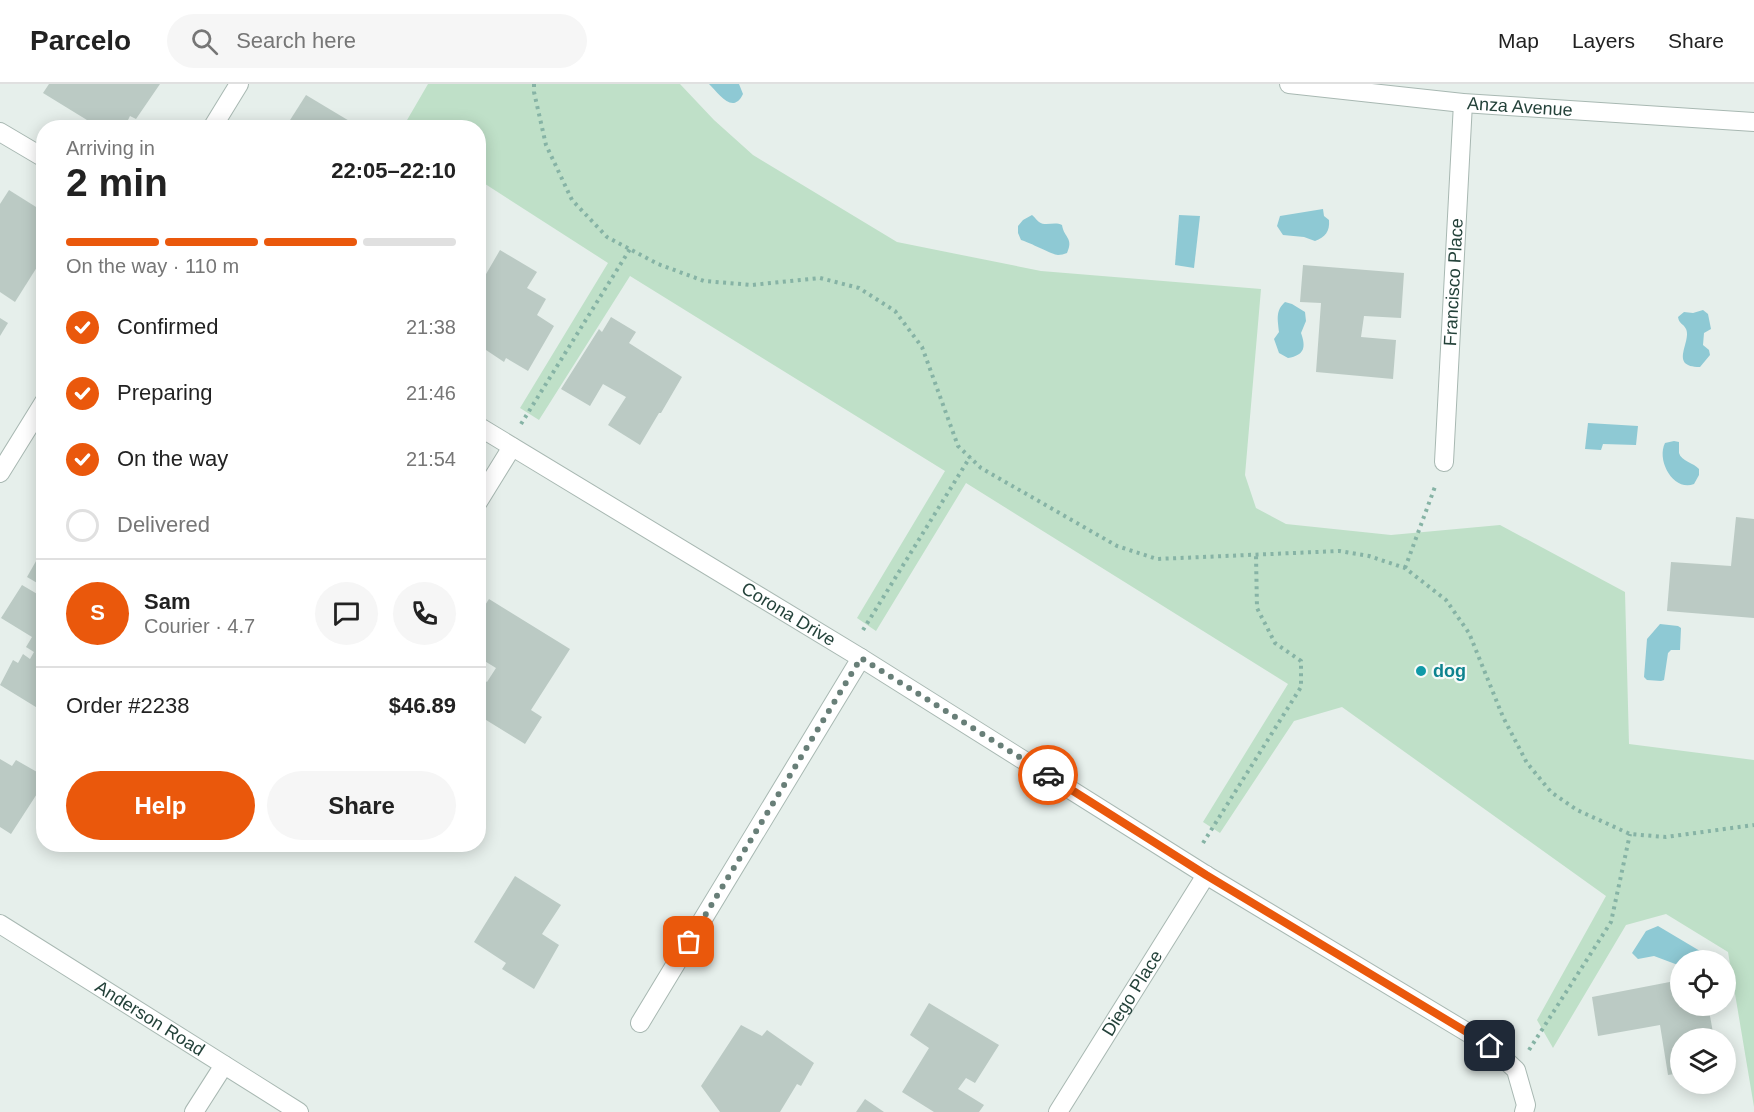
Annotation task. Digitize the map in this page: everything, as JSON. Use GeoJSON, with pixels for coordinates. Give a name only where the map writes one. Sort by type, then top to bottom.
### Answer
{"type":"FeatureCollection","features":[{"type":"Feature","properties":{"kind":"street"},"geometry":{"type":"LineString","coordinates":[[217,120],[239,84]]}},
{"type":"Feature","properties":{"kind":"street","name":"Anza Avenue"},"geometry":{"type":"LineString","coordinates":[[1288,84],[1463,103],[1754,122]]}},
{"type":"Feature","properties":{"kind":"street","name":"Francisco Place"},"geometry":{"type":"LineString","coordinates":[[1444,462],[1463,103]]}},
{"type":"Feature","properties":{"kind":"street"},"geometry":{"type":"LineString","coordinates":[[0,132],[36,153]]}},
{"type":"Feature","properties":{"kind":"street"},"geometry":{"type":"LineString","coordinates":[[0,473],[36,415]]}},
{"type":"Feature","properties":{"kind":"street","name":"Corona Drive"},"geometry":{"type":"LineString","coordinates":[[486,431],[855,655],[1206,875],[1490,1046],[1516,1070]]}},
{"type":"Feature","properties":{"kind":"street"},"geometry":{"type":"LineString","coordinates":[[486,488],[510,446]]}},
{"type":"Feature","properties":{"kind":"street"},"geometry":{"type":"LineString","coordinates":[[640,1023],[855,655]]}},
{"type":"Feature","properties":{"kind":"street","name":"Diego Place"},"geometry":{"type":"LineString","coordinates":[[1058,1112],[1206,875]]}},
{"type":"Feature","properties":{"kind":"street","name":"Anderson Road"},"geometry":{"type":"LineString","coordinates":[[0,924],[299,1112]]}},
{"type":"Feature","properties":{"kind":"street"},"geometry":{"type":"LineString","coordinates":[[194,1112],[224,1065]]}},
{"type":"Feature","properties":{"kind":"street"},"geometry":{"type":"LineString","coordinates":[[1516,1070],[1526,1106],[1524,1112]]}},
{"type":"Feature","properties":{"kind":"path"},"geometry":{"type":"LineString","coordinates":[[534,84],[546,145],[572,200],[607,237],[658,264],[704,281],[752,285],[820,278],[859,288],[895,311],[922,346],[958,446],[981,468],[1117,546],[1157,559],[1339,551],[1369,556],[1405,568],[1446,600],[1469,633],[1503,717],[1527,764],[1551,792],[1577,810],[1630,834],[1666,837],[1754,825]]}},
{"type":"Feature","properties":{"kind":"path"},"geometry":{"type":"LineString","coordinates":[[510,446],[630,249]]}},
{"type":"Feature","properties":{"kind":"path"},"geometry":{"type":"LineString","coordinates":[[855,655],[970,457]]}},
{"type":"Feature","properties":{"kind":"path"},"geometry":{"type":"LineString","coordinates":[[1405,568],[1444,462]]}},
{"type":"Feature","properties":{"kind":"path"},"geometry":{"type":"LineString","coordinates":[[1190,864],[1301,687],[1301,661],[1275,642],[1257,608],[1256,555]]}},
{"type":"Feature","properties":{"kind":"path"},"geometry":{"type":"LineString","coordinates":[[1516,1070],[1611,922],[1630,834]]}},
{"type":"Feature","properties":{"kind":"green space"},"geometry":{"type":"Polygon","coordinates":[[[428,84],[680,84],[714,120],[753,155],[897,242],[1041,271],[1261,289],[1245,475],[1256,508],[1286,524],[1391,535],[1500,525],[1625,592],[1629,744],[1754,760],[1754,1107],[1736,1000],[1736,950],[1725,950],[1666,914],[1626,925],[1553,1048],[1537,1020],[1606,896],[1342,707],[1294,721],[1220,833],[1203,822],[1288,684],[966,483],[876,631],[857,618],[945,471],[630,276],[539,420],[520,408],[608,263],[486,185],[486,120],[407,120],[428,84]]]}},
{"type":"Feature","properties":{"kind":"water"},"geometry":{"type":"Polygon","coordinates":[[[709,84],[739,84],[743,94],[735,103],[730,103],[709,84]]]}},
{"type":"Feature","properties":{"kind":"water"},"geometry":{"type":"Polygon","coordinates":[[[1323,209],[1324,216],[1329,220],[1329,228],[1324,236],[1315,241],[1304,237],[1283,235],[1277,226],[1280,216],[1323,209]]]}},
{"type":"Feature","properties":{"kind":"water"},"geometry":{"type":"Polygon","coordinates":[[[1032,215],[1042,223],[1062,225],[1069,241],[1067,253],[1055,254],[1021,240],[1018,226],[1032,215]]]}},
{"type":"Feature","properties":{"kind":"water"},"geometry":{"type":"Polygon","coordinates":[[[1179,215],[1200,216],[1194,268],[1175,265],[1179,215]]]}},
{"type":"Feature","properties":{"kind":"water"},"geometry":{"type":"Polygon","coordinates":[[[1285,302],[1305,312],[1306,321],[1301,333],[1303,350],[1298,355],[1288,358],[1279,353],[1274,339],[1279,332],[1278,312],[1285,302]]]}},
{"type":"Feature","properties":{"kind":"water"},"geometry":{"type":"Polygon","coordinates":[[[1703,310],[1708,314],[1711,329],[1704,333],[1703,345],[1709,350],[1710,355],[1700,367],[1690,366],[1683,358],[1686,329],[1678,317],[1684,312],[1693,313],[1703,310]]]}},
{"type":"Feature","properties":{"kind":"water"},"geometry":{"type":"Polygon","coordinates":[[[1588,423],[1638,426],[1636,445],[1603,444],[1601,450],[1585,449],[1588,423]]]}},
{"type":"Feature","properties":{"kind":"water"},"geometry":{"type":"Polygon","coordinates":[[[1679,442],[1680,456],[1699,469],[1699,475],[1694,484],[1680,484],[1665,466],[1663,450],[1665,443],[1679,442]]]}},
{"type":"Feature","properties":{"kind":"water"},"geometry":{"type":"Polygon","coordinates":[[[1660,624],[1681,628],[1680,650],[1671,650],[1668,653],[1664,680],[1647,680],[1644,677],[1647,639],[1660,624]]]}},
{"type":"Feature","properties":{"kind":"water"},"geometry":{"type":"Polygon","coordinates":[[[1658,926],[1698,950],[1670,950],[1670,962],[1654,956],[1638,959],[1632,953],[1646,931],[1658,926]]]}},
{"type":"Feature","properties":{"kind":"building"},"geometry":{"type":"Polygon","coordinates":[[[49,84],[160,84],[136,119],[130,116],[128,120],[87,120],[43,93],[49,84]]]}},
{"type":"Feature","properties":{"kind":"building"},"geometry":{"type":"Polygon","coordinates":[[[306,95],[348,120],[290,120],[306,95]]]}},
{"type":"Feature","properties":{"kind":"building"},"geometry":{"type":"Polygon","coordinates":[[[9,190],[36,207],[36,269],[15,302],[0,292],[0,204],[9,190]]]}},
{"type":"Feature","properties":{"kind":"building"},"geometry":{"type":"Polygon","coordinates":[[[500,250],[537,272],[527,288],[546,299],[537,315],[554,326],[528,371],[506,358],[504,362],[486,350],[486,274],[500,250]]]}},
{"type":"Feature","properties":{"kind":"building"},"geometry":{"type":"Polygon","coordinates":[[[1303,265],[1404,273],[1401,318],[1364,316],[1361,337],[1396,340],[1393,379],[1316,372],[1321,303],[1300,302],[1303,265]]]}},
{"type":"Feature","properties":{"kind":"building"},"geometry":{"type":"Polygon","coordinates":[[[611,317],[636,332],[629,343],[682,377],[640,445],[608,425],[626,397],[603,384],[590,406],[561,389],[599,329],[602,332],[611,317]]]}},
{"type":"Feature","properties":{"kind":"building"},"geometry":{"type":"Polygon","coordinates":[[[0,318],[8,323],[0,336],[0,318]]]}},
{"type":"Feature","properties":{"kind":"building"},"geometry":{"type":"Polygon","coordinates":[[[1736,517],[1754,519],[1754,618],[1667,611],[1671,562],[1731,566],[1736,517]]]}},
{"type":"Feature","properties":{"kind":"building"},"geometry":{"type":"Polygon","coordinates":[[[36,561],[36,582],[27,577],[36,561]]]}},
{"type":"Feature","properties":{"kind":"building"},"geometry":{"type":"Polygon","coordinates":[[[22,585],[36,593],[36,707],[0,685],[13,660],[18,663],[23,654],[30,659],[34,652],[26,647],[32,637],[1,618],[22,585]]]}},
{"type":"Feature","properties":{"kind":"building"},"geometry":{"type":"Polygon","coordinates":[[[489,599],[570,649],[531,710],[542,717],[525,744],[486,720],[486,681],[496,668],[486,662],[486,604],[489,599]]]}},
{"type":"Feature","properties":{"kind":"building"},"geometry":{"type":"Polygon","coordinates":[[[0,759],[12,766],[16,760],[36,771],[36,795],[11,834],[0,827],[0,759]]]}},
{"type":"Feature","properties":{"kind":"building"},"geometry":{"type":"Polygon","coordinates":[[[515,876],[561,905],[542,934],[559,945],[534,989],[502,969],[506,963],[474,942],[515,876]]]}},
{"type":"Feature","properties":{"kind":"building"},"geometry":{"type":"Polygon","coordinates":[[[1670,982],[1670,1016],[1710,1016],[1712,1028],[1670,1028],[1670,1075],[1668,1075],[1660,1025],[1598,1036],[1592,997],[1670,982]]]}},
{"type":"Feature","properties":{"kind":"building"},"geometry":{"type":"Polygon","coordinates":[[[929,1003],[999,1045],[975,1083],[966,1078],[958,1089],[984,1105],[979,1112],[934,1112],[902,1092],[929,1048],[910,1035],[929,1003]]]}},
{"type":"Feature","properties":{"kind":"building"},"geometry":{"type":"Polygon","coordinates":[[[741,1025],[762,1036],[767,1030],[814,1063],[801,1086],[797,1084],[780,1112],[720,1112],[701,1086],[741,1025]]]}},
{"type":"Feature","properties":{"kind":"building"},"geometry":{"type":"Polygon","coordinates":[[[865,1099],[884,1112],[856,1112],[865,1099]]]}},
{"type":"Feature","properties":{"kind":"way so far"},"geometry":{"type":"LineString","coordinates":[[689,942],[861,658],[1048,775]]}},
{"type":"Feature","properties":{"kind":"place","name":"dog"},"geometry":{"type":"Point","coordinates":[1421,671]}},
{"type":"Feature","properties":{"kind":"route"},"geometry":{"type":"LineString","coordinates":[[1048,775],[1206,875],[1490,1046]]}}]}
